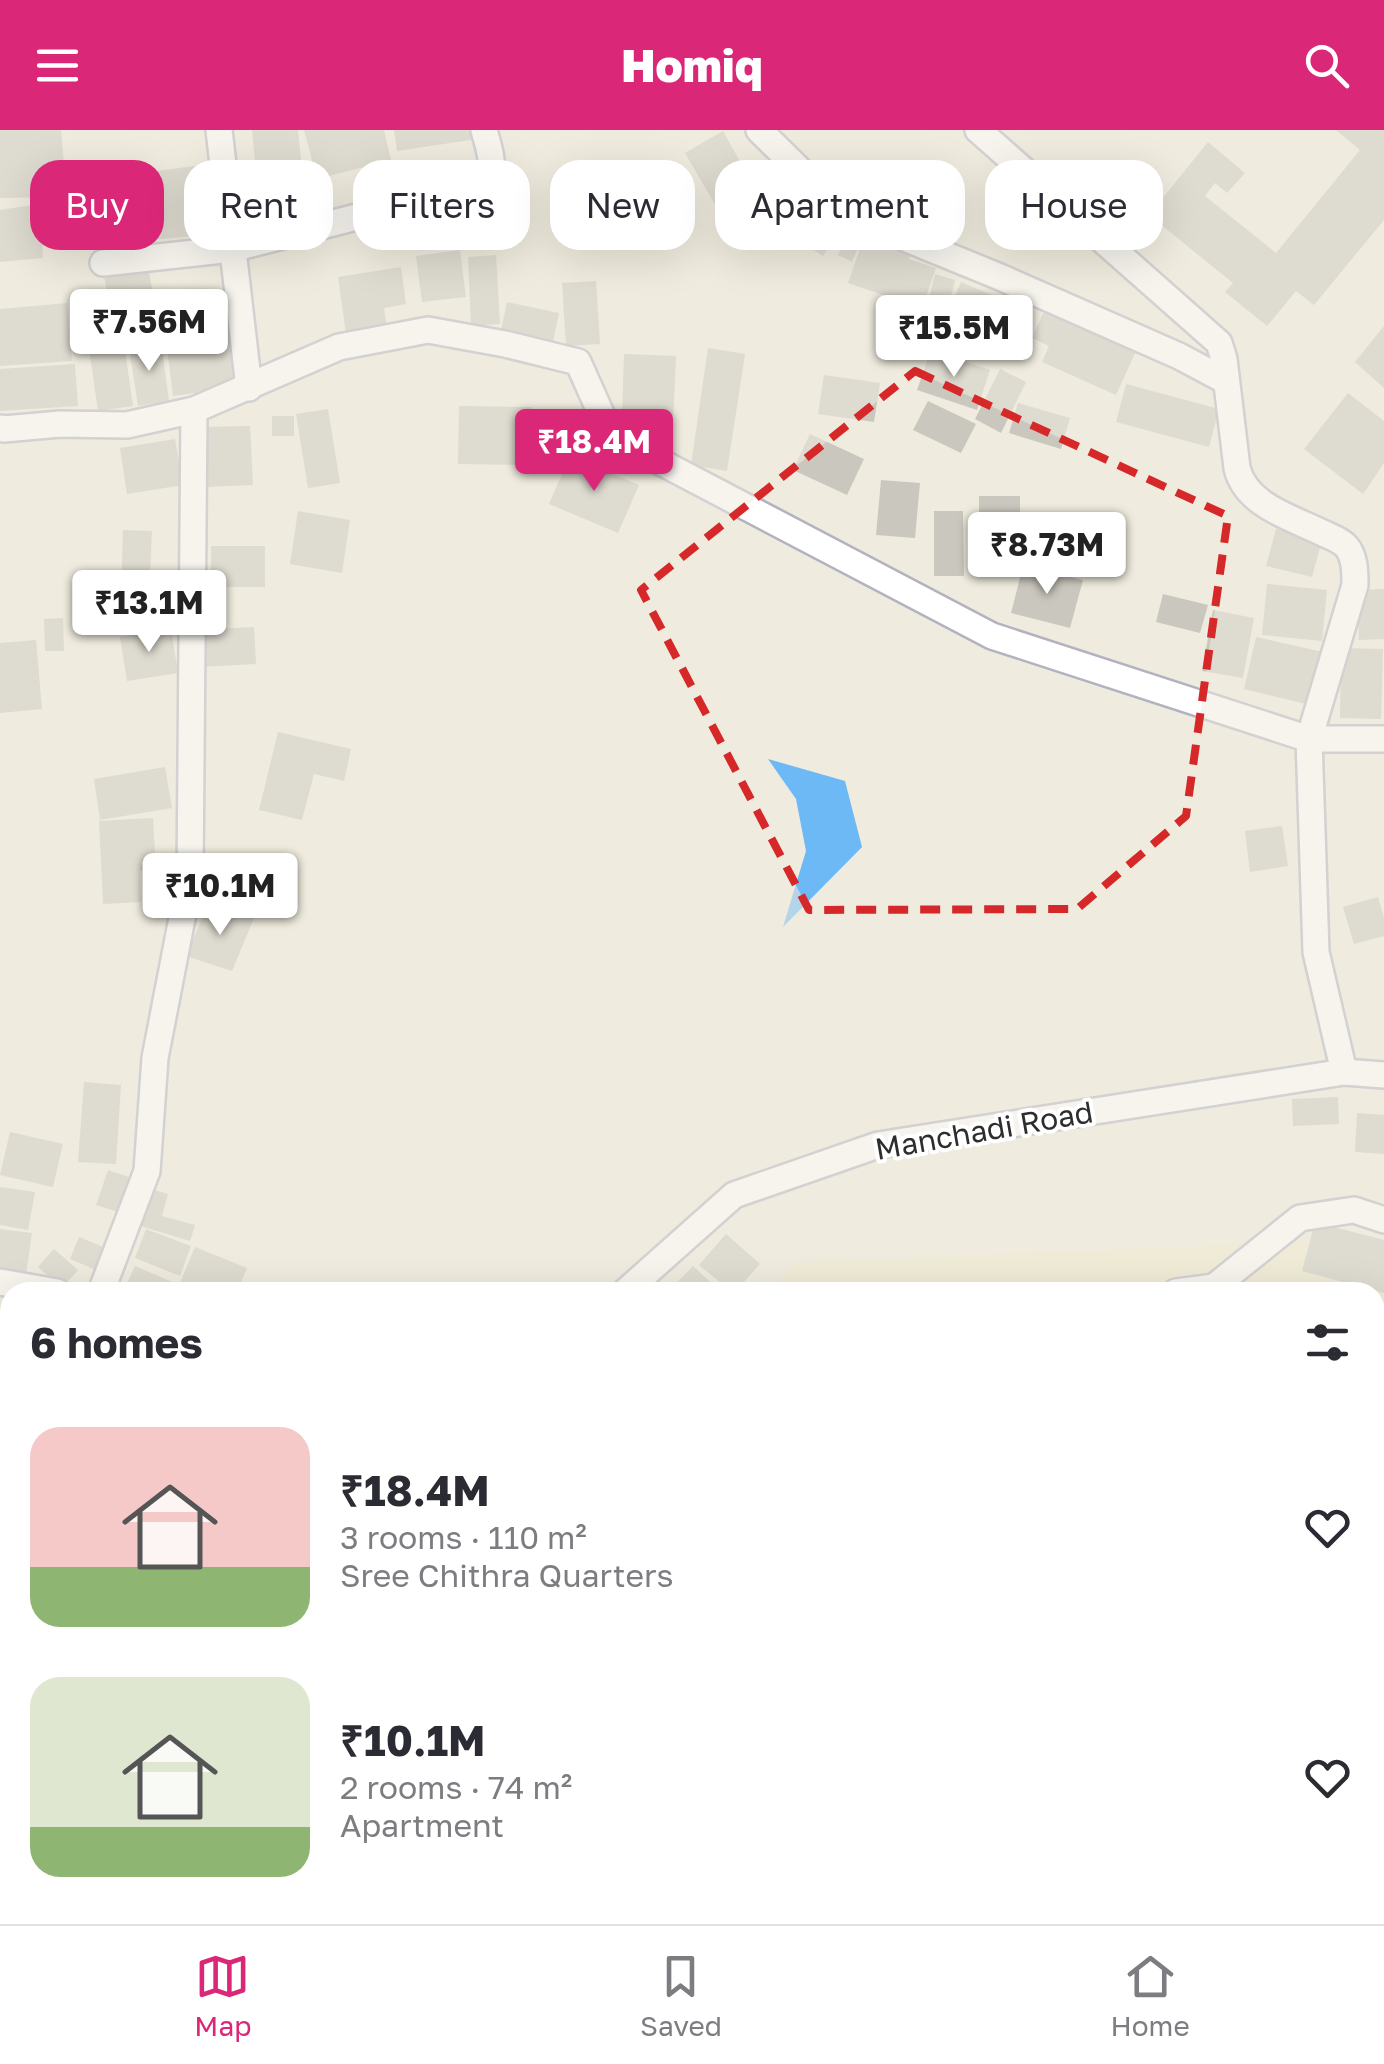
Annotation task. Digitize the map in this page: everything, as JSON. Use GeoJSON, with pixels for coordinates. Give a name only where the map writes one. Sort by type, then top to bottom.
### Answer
{"type":"FeatureCollection","features":[{"type":"Feature","properties":{"kind":"street"},"geometry":{"type":"LineString","coordinates":[[220,130],[223,160]]}},
{"type":"Feature","properties":{"kind":"street"},"geometry":{"type":"LineString","coordinates":[[333,223],[485,183],[492,172],[492,162],[484,130]]}},
{"type":"Feature","properties":{"kind":"street"},"geometry":{"type":"LineString","coordinates":[[759,130],[827,197],[868,223],[1179,356],[1226,381]]}},
{"type":"Feature","properties":{"kind":"street"},"geometry":{"type":"LineString","coordinates":[[978,130],[1220,343],[1242,483],[1264,504],[1341,542],[1351,555],[1355,585],[1309,738],[1316,952],[1344,1072]]}},
{"type":"Feature","properties":{"kind":"street"},"geometry":{"type":"LineString","coordinates":[[103,263],[223,250]]}},
{"type":"Feature","properties":{"kind":"street"},"geometry":{"type":"LineString","coordinates":[[232,250],[249,388]]}},
{"type":"Feature","properties":{"kind":"street"},"geometry":{"type":"LineString","coordinates":[[0,428],[128,425],[194,410],[339,347],[428,330],[506,344],[578,362],[611,436],[992,636],[1309,738],[1384,739]]}},
{"type":"Feature","properties":{"kind":"street"},"geometry":{"type":"LineString","coordinates":[[105,1282],[147,1171],[155,1058],[190,877],[194,410]]}},
{"type":"Feature","properties":{"kind":"street","name":"Manchadi Road"},"geometry":{"type":"LineString","coordinates":[[636,1282],[734,1196],[878,1146],[1344,1072],[1384,1075]]}},
{"type":"Feature","properties":{"kind":"street"},"geometry":{"type":"LineString","coordinates":[[1221,1282],[1300,1218],[1354,1210],[1384,1220]]}},
{"type":"Feature","properties":{"kind":"highlighted area"},"geometry":{"type":"Polygon","coordinates":[[[915,371],[1228,516],[1186,816],[1077,909],[809,910],[641,590],[915,371]]]}},
{"type":"Feature","properties":{"kind":"shaded area"},"geometry":{"type":"Polygon","coordinates":[[[1320,1241],[1384,1265],[1384,1282],[776,1282],[796,1263],[1320,1241]]]}},
{"type":"Feature","properties":{"kind":"water"},"geometry":{"type":"Polygon","coordinates":[[[768,759],[845,781],[862,847],[783,927],[806,851],[796,799],[768,759]]]}},
{"type":"Feature","properties":{"kind":"building"},"geometry":{"type":"Polygon","coordinates":[[[0,130],[61,130],[64,160],[30,160],[30,198],[0,198],[0,130]]]}},
{"type":"Feature","properties":{"kind":"building"},"geometry":{"type":"Polygon","coordinates":[[[252,130],[298,130],[301,160],[255,160],[252,130]]]}},
{"type":"Feature","properties":{"kind":"building"},"geometry":{"type":"Polygon","coordinates":[[[304,130],[384,130],[391,160],[353,160],[353,170],[333,175],[333,160],[312,160],[304,130]]]}},
{"type":"Feature","properties":{"kind":"building"},"geometry":{"type":"Polygon","coordinates":[[[394,130],[475,130],[477,139],[397,151],[394,130]]]}},
{"type":"Feature","properties":{"kind":"building"},"geometry":{"type":"Polygon","coordinates":[[[1336,130],[1384,130],[1384,220],[1314,305],[1296,291],[1267,326],[1225,292],[1233,283],[1163,226],[1163,198],[1208,142],[1245,173],[1227,193],[1215,183],[1205,196],[1276,253],[1360,150],[1336,130]]]}},
{"type":"Feature","properties":{"kind":"building"},"geometry":{"type":"Polygon","coordinates":[[[723,131],[739,160],[715,160],[715,204],[695,170],[695,160],[689,160],[685,153],[723,131]]]}},
{"type":"Feature","properties":{"kind":"building"},"geometry":{"type":"Polygon","coordinates":[[[184,167],[184,237],[164,239],[164,170],[184,167]]]}},
{"type":"Feature","properties":{"kind":"building"},"geometry":{"type":"Polygon","coordinates":[[[30,206],[30,250],[43,250],[43,258],[0,262],[0,210],[30,206]]]}},
{"type":"Feature","properties":{"kind":"building"},"geometry":{"type":"Polygon","coordinates":[[[460,250],[466,297],[422,302],[416,256],[460,250]]]}},
{"type":"Feature","properties":{"kind":"building"},"geometry":{"type":"Polygon","coordinates":[[[840,250],[857,250],[852,262],[838,255],[840,250]]]}},
{"type":"Feature","properties":{"kind":"building"},"geometry":{"type":"Polygon","coordinates":[[[859,250],[912,250],[909,259],[936,268],[922,308],[848,283],[859,250]]]}},
{"type":"Feature","properties":{"kind":"building"},"geometry":{"type":"Polygon","coordinates":[[[496,255],[500,324],[471,326],[468,257],[496,255]]]}},
{"type":"Feature","properties":{"kind":"building"},"geometry":{"type":"Polygon","coordinates":[[[401,267],[406,304],[384,308],[387,328],[346,334],[338,277],[401,267]]]}},
{"type":"Feature","properties":{"kind":"building"},"geometry":{"type":"Polygon","coordinates":[[[148,268],[156,308],[111,316],[104,276],[148,268]]]}},
{"type":"Feature","properties":{"kind":"building"},"geometry":{"type":"Polygon","coordinates":[[[935,274],[955,280],[948,308],[928,303],[935,274]]]}},
{"type":"Feature","properties":{"kind":"building"},"geometry":{"type":"Polygon","coordinates":[[[596,281],[600,344],[566,346],[562,283],[596,281]]]}},
{"type":"Feature","properties":{"kind":"building"},"geometry":{"type":"Polygon","coordinates":[[[961,282],[1031,312],[1015,350],[945,320],[961,282]]]}},
{"type":"Feature","properties":{"kind":"building"},"geometry":{"type":"Polygon","coordinates":[[[507,302],[559,313],[552,346],[500,335],[507,302]]]}},
{"type":"Feature","properties":{"kind":"building"},"geometry":{"type":"Polygon","coordinates":[[[67,303],[72,361],[0,366],[0,309],[67,303]]]}},
{"type":"Feature","properties":{"kind":"building"},"geometry":{"type":"Polygon","coordinates":[[[1045,309],[1137,349],[1116,395],[1042,362],[1049,346],[1032,338],[1045,309]]]}},
{"type":"Feature","properties":{"kind":"building"},"geometry":{"type":"Polygon","coordinates":[[[236,315],[245,386],[173,396],[164,324],[236,315]]]}},
{"type":"Feature","properties":{"kind":"building"},"geometry":{"type":"Polygon","coordinates":[[[1384,326],[1384,388],[1355,362],[1384,326]]]}},
{"type":"Feature","properties":{"kind":"building"},"geometry":{"type":"Polygon","coordinates":[[[123,336],[133,406],[98,411],[88,341],[123,336]]]}},
{"type":"Feature","properties":{"kind":"building"},"geometry":{"type":"Polygon","coordinates":[[[161,342],[169,401],[138,406],[129,347],[161,342]]]}},
{"type":"Feature","properties":{"kind":"building"},"geometry":{"type":"Polygon","coordinates":[[[708,348],[745,354],[727,471],[691,465],[708,348]]]}},
{"type":"Feature","properties":{"kind":"building"},"geometry":{"type":"Polygon","coordinates":[[[931,350],[990,370],[977,410],[917,390],[931,350]]]}},
{"type":"Feature","properties":{"kind":"building"},"geometry":{"type":"Polygon","coordinates":[[[624,354],[676,356],[673,420],[622,417],[624,354]]]}},
{"type":"Feature","properties":{"kind":"building"},"geometry":{"type":"Polygon","coordinates":[[[75,364],[78,406],[0,411],[0,369],[75,364]]]}},
{"type":"Feature","properties":{"kind":"building"},"geometry":{"type":"Polygon","coordinates":[[[1000,369],[1026,382],[1001,433],[975,419],[1000,369]]]}},
{"type":"Feature","properties":{"kind":"building"},"geometry":{"type":"Polygon","coordinates":[[[824,375],[880,383],[874,422],[818,414],[824,375]]]}},
{"type":"Feature","properties":{"kind":"building"},"geometry":{"type":"Polygon","coordinates":[[[1126,384],[1219,409],[1209,447],[1116,422],[1126,384]]]}},
{"type":"Feature","properties":{"kind":"building"},"geometry":{"type":"Polygon","coordinates":[[[1348,393],[1384,421],[1384,463],[1363,494],[1304,449],[1348,393]]]}},
{"type":"Feature","properties":{"kind":"building"},"geometry":{"type":"Polygon","coordinates":[[[928,401],[976,424],[961,453],[913,430],[928,401]]]}},
{"type":"Feature","properties":{"kind":"building"},"geometry":{"type":"Polygon","coordinates":[[[1018,403],[1070,418],[1061,449],[1009,433],[1018,403]]]}},
{"type":"Feature","properties":{"kind":"building"},"geometry":{"type":"Polygon","coordinates":[[[459,406],[532,407],[531,465],[458,464],[459,406]]]}},
{"type":"Feature","properties":{"kind":"building"},"geometry":{"type":"Polygon","coordinates":[[[328,409],[340,483],[308,488],[296,414],[328,409]]]}},
{"type":"Feature","properties":{"kind":"building"},"geometry":{"type":"Polygon","coordinates":[[[272,416],[294,416],[294,436],[272,436],[272,416]]]}},
{"type":"Feature","properties":{"kind":"building"},"geometry":{"type":"Polygon","coordinates":[[[250,426],[253,485],[206,487],[203,427],[250,426]]]}},
{"type":"Feature","properties":{"kind":"building"},"geometry":{"type":"Polygon","coordinates":[[[810,434],[864,459],[847,495],[793,470],[810,434]]]}},
{"type":"Feature","properties":{"kind":"building"},"geometry":{"type":"Polygon","coordinates":[[[175,439],[183,485],[127,494],[120,448],[175,439]]]}},
{"type":"Feature","properties":{"kind":"building"},"geometry":{"type":"Polygon","coordinates":[[[570,456],[639,485],[618,533],[549,504],[570,456]]]}},
{"type":"Feature","properties":{"kind":"building"},"geometry":{"type":"Polygon","coordinates":[[[881,480],[920,483],[915,538],[876,535],[881,480]]]}},
{"type":"Feature","properties":{"kind":"building"},"geometry":{"type":"Polygon","coordinates":[[[979,496],[1020,496],[1020,537],[979,537],[979,496]]]}},
{"type":"Feature","properties":{"kind":"building"},"geometry":{"type":"Polygon","coordinates":[[[298,511],[350,520],[342,573],[290,564],[298,511]]]}},
{"type":"Feature","properties":{"kind":"building"},"geometry":{"type":"Polygon","coordinates":[[[934,511],[963,511],[964,576],[934,576],[934,511]]]}},
{"type":"Feature","properties":{"kind":"building"},"geometry":{"type":"Polygon","coordinates":[[[1047,519],[1100,530],[1091,576],[1038,566],[1047,519]]]}},
{"type":"Feature","properties":{"kind":"building"},"geometry":{"type":"Polygon","coordinates":[[[1276,529],[1322,540],[1312,577],[1266,566],[1276,529]]]}},
{"type":"Feature","properties":{"kind":"building"},"geometry":{"type":"Polygon","coordinates":[[[123,530],[152,531],[149,594],[121,593],[123,530]]]}},
{"type":"Feature","properties":{"kind":"building"},"geometry":{"type":"Polygon","coordinates":[[[211,546],[265,546],[265,587],[211,587],[211,546]]]}},
{"type":"Feature","properties":{"kind":"building"},"geometry":{"type":"Polygon","coordinates":[[[1023,566],[1083,580],[1070,628],[1011,613],[1023,566]]]}},
{"type":"Feature","properties":{"kind":"building"},"geometry":{"type":"Polygon","coordinates":[[[1267,584],[1327,590],[1322,641],[1262,635],[1267,584]]]}},
{"type":"Feature","properties":{"kind":"building"},"geometry":{"type":"Polygon","coordinates":[[[1384,589],[1384,639],[1359,640],[1357,590],[1384,589]]]}},
{"type":"Feature","properties":{"kind":"building"},"geometry":{"type":"Polygon","coordinates":[[[1163,594],[1208,605],[1200,633],[1156,622],[1163,594]]]}},
{"type":"Feature","properties":{"kind":"building"},"geometry":{"type":"Polygon","coordinates":[[[1213,610],[1254,618],[1243,678],[1202,671],[1213,610]]]}},
{"type":"Feature","properties":{"kind":"building"},"geometry":{"type":"Polygon","coordinates":[[[63,618],[64,651],[45,651],[44,619],[63,618]]]}},
{"type":"Feature","properties":{"kind":"building"},"geometry":{"type":"Polygon","coordinates":[[[254,627],[256,664],[197,667],[196,630],[254,627]]]}},
{"type":"Feature","properties":{"kind":"building"},"geometry":{"type":"Polygon","coordinates":[[[171,629],[178,673],[127,681],[120,637],[171,629]]]}},
{"type":"Feature","properties":{"kind":"building"},"geometry":{"type":"Polygon","coordinates":[[[1256,637],[1323,652],[1310,705],[1244,689],[1256,637]]]}},
{"type":"Feature","properties":{"kind":"building"},"geometry":{"type":"Polygon","coordinates":[[[36,640],[42,709],[0,713],[0,643],[36,640]]]}},
{"type":"Feature","properties":{"kind":"building"},"geometry":{"type":"Polygon","coordinates":[[[1341,648],[1383,649],[1381,719],[1340,718],[1341,648]]]}},
{"type":"Feature","properties":{"kind":"building"},"geometry":{"type":"Polygon","coordinates":[[[278,732],[351,749],[344,781],[314,774],[302,820],[259,810],[278,732]]]}},
{"type":"Feature","properties":{"kind":"building"},"geometry":{"type":"Polygon","coordinates":[[[165,767],[172,808],[100,820],[94,779],[165,767]]]}},
{"type":"Feature","properties":{"kind":"building"},"geometry":{"type":"Polygon","coordinates":[[[153,818],[156,870],[140,871],[141,902],[103,904],[99,821],[153,818]]]}},
{"type":"Feature","properties":{"kind":"building"},"geometry":{"type":"Polygon","coordinates":[[[1282,826],[1288,866],[1250,872],[1245,831],[1282,826]]]}},
{"type":"Feature","properties":{"kind":"building"},"geometry":{"type":"Polygon","coordinates":[[[1378,897],[1384,936],[1354,944],[1343,907],[1378,897]]]}},
{"type":"Feature","properties":{"kind":"building"},"geometry":{"type":"Polygon","coordinates":[[[207,907],[254,918],[232,971],[186,956],[207,907]]]}},
{"type":"Feature","properties":{"kind":"building"},"geometry":{"type":"Polygon","coordinates":[[[84,1082],[121,1085],[116,1164],[78,1162],[84,1082]]]}},
{"type":"Feature","properties":{"kind":"building"},"geometry":{"type":"Polygon","coordinates":[[[1338,1097],[1339,1124],[1293,1126],[1292,1099],[1338,1097]]]}},
{"type":"Feature","properties":{"kind":"building"},"geometry":{"type":"Polygon","coordinates":[[[1357,1113],[1384,1115],[1384,1154],[1355,1152],[1357,1113]]]}},
{"type":"Feature","properties":{"kind":"building"},"geometry":{"type":"Polygon","coordinates":[[[10,1132],[63,1144],[53,1187],[0,1175],[10,1132]]]}},
{"type":"Feature","properties":{"kind":"building"},"geometry":{"type":"Polygon","coordinates":[[[108,1170],[135,1179],[124,1214],[96,1205],[108,1170]]]}},
{"type":"Feature","properties":{"kind":"building"},"geometry":{"type":"Polygon","coordinates":[[[0,1187],[35,1192],[28,1230],[0,1225],[0,1187]]]}},
{"type":"Feature","properties":{"kind":"building"},"geometry":{"type":"Polygon","coordinates":[[[148,1188],[168,1194],[162,1216],[195,1225],[190,1241],[137,1225],[148,1188]]]}},
{"type":"Feature","properties":{"kind":"building"},"geometry":{"type":"Polygon","coordinates":[[[1315,1222],[1384,1240],[1384,1282],[1343,1282],[1302,1271],[1315,1222]]]}},
{"type":"Feature","properties":{"kind":"building"},"geometry":{"type":"Polygon","coordinates":[[[0,1229],[32,1233],[26,1275],[0,1271],[0,1229]]]}},
{"type":"Feature","properties":{"kind":"building"},"geometry":{"type":"Polygon","coordinates":[[[146,1229],[191,1246],[180,1276],[135,1258],[146,1229]]]}},
{"type":"Feature","properties":{"kind":"building"},"geometry":{"type":"Polygon","coordinates":[[[726,1234],[760,1264],[744,1282],[720,1282],[699,1265],[726,1234]]]}},
{"type":"Feature","properties":{"kind":"building"},"geometry":{"type":"Polygon","coordinates":[[[79,1237],[111,1250],[101,1272],[70,1259],[79,1237]]]}},
{"type":"Feature","properties":{"kind":"building"},"geometry":{"type":"Polygon","coordinates":[[[195,1247],[247,1268],[241,1282],[180,1282],[195,1247]]]}},
{"type":"Feature","properties":{"kind":"building"},"geometry":{"type":"Polygon","coordinates":[[[54,1249],[78,1270],[67,1282],[55,1282],[38,1267],[54,1249]]]}},
{"type":"Feature","properties":{"kind":"building"},"geometry":{"type":"Polygon","coordinates":[[[135,1266],[172,1282],[128,1282],[135,1266]]]}},
{"type":"Feature","properties":{"kind":"building"},"geometry":{"type":"Polygon","coordinates":[[[693,1266],[710,1282],[678,1282],[693,1266]]]}}]}
